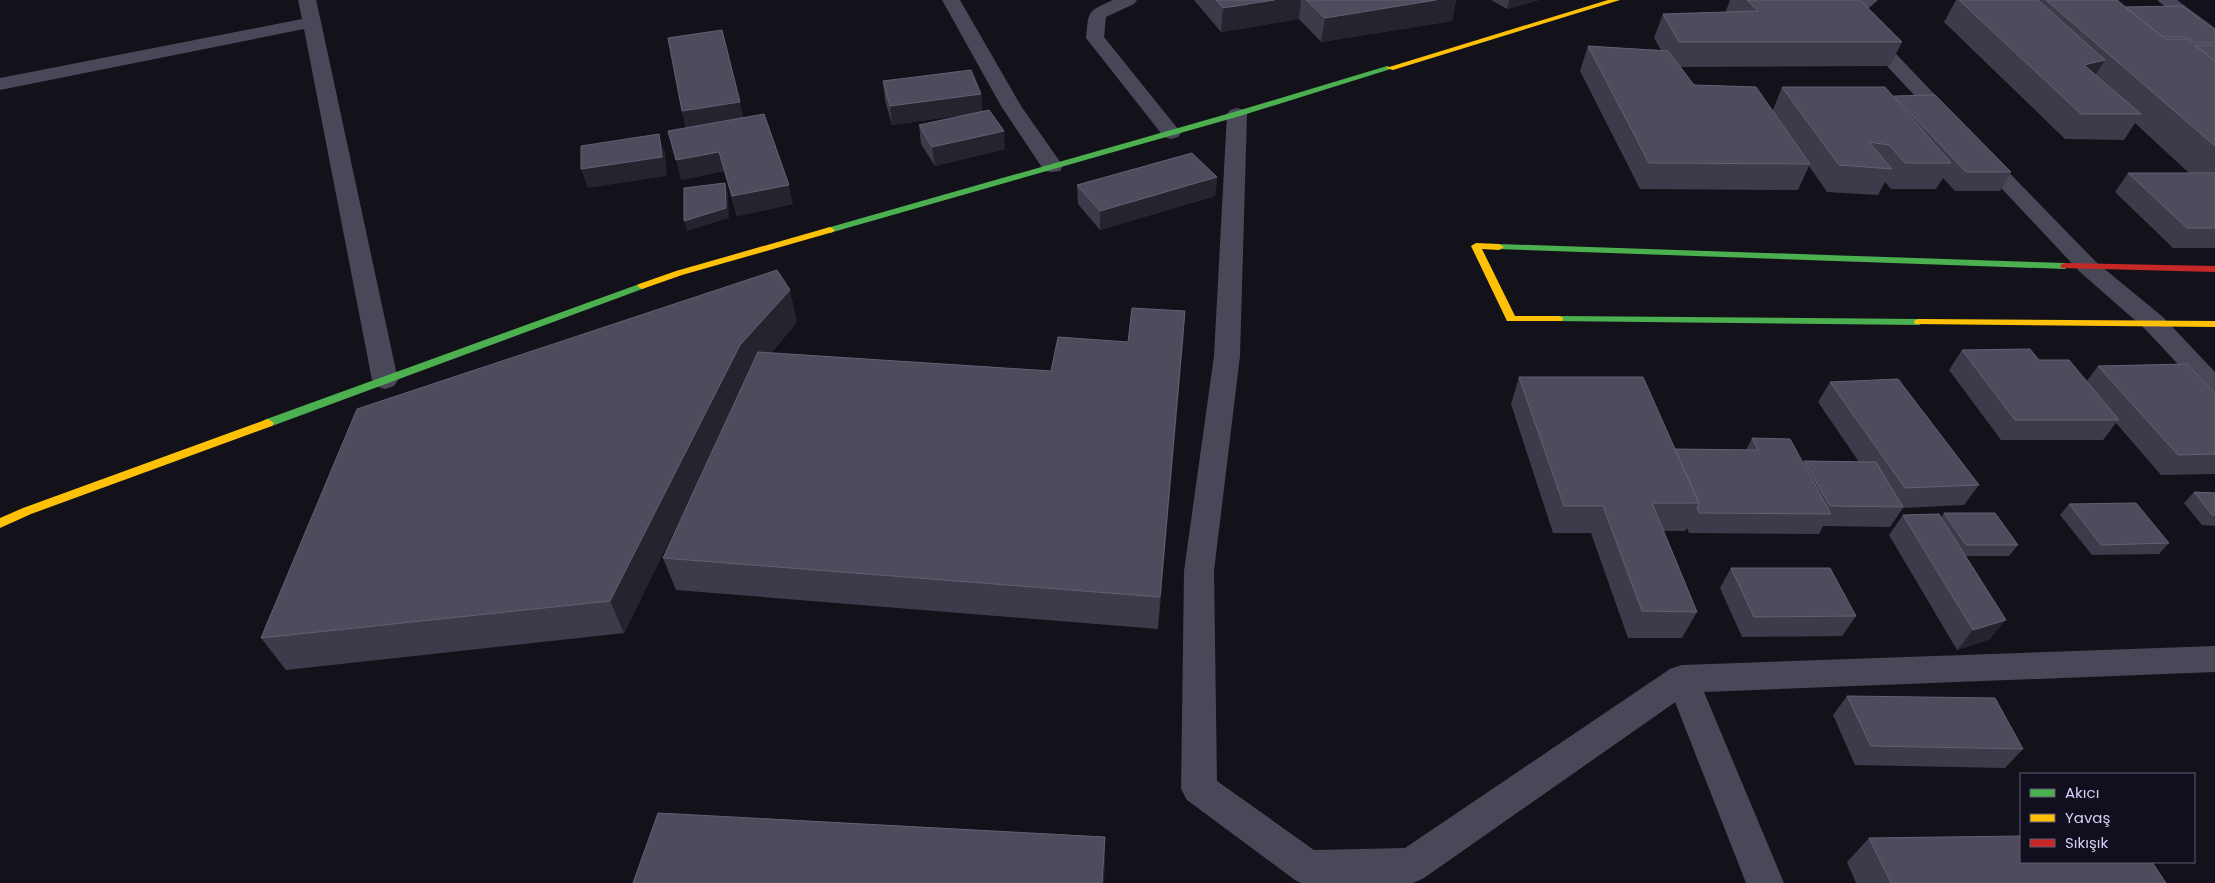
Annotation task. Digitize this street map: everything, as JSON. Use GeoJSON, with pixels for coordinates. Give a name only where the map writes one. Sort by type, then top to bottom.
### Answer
{"type":"FeatureCollection","features":[{"type":"Feature","properties":{"kind":"street"},"geometry":{"type":"LineString","coordinates":[[307,0],[385,380]]}},
{"type":"Feature","properties":{"kind":"street"},"geometry":{"type":"LineString","coordinates":[[951,0],[1011,106],[1052,166]]}},
{"type":"Feature","properties":{"kind":"street"},"geometry":{"type":"LineString","coordinates":[[1128,0],[1097,14],[1095,38],[1171,132]]}},
{"type":"Feature","properties":{"kind":"street"},"geometry":{"type":"LineString","coordinates":[[0,523],[27,511],[679,273],[1237,114],[1616,0]]}},
{"type":"Feature","properties":{"kind":"street"},"geometry":{"type":"LineString","coordinates":[[1869,0],[1849,15],[2088,267],[2154,323],[2215,388]]}},
{"type":"Feature","properties":{"kind":"street"},"geometry":{"type":"LineString","coordinates":[[2166,0],[2215,37]]}},
{"type":"Feature","properties":{"kind":"street"},"geometry":{"type":"LineString","coordinates":[[0,84],[312,22]]}},
{"type":"Feature","properties":{"kind":"street"},"geometry":{"type":"LineString","coordinates":[[1237,114],[1227,356],[1199,570],[1199,789],[1308,868],[1410,866],[1682,679],[2215,659]]}},
{"type":"Feature","properties":{"kind":"street"},"geometry":{"type":"LineString","coordinates":[[2215,269],[2088,267],[1476,246],[1511,319],[2215,324]]}},
{"type":"Feature","properties":{"kind":"street"},"geometry":{"type":"LineString","coordinates":[[1682,679],[1765,883]]}},
{"type":"Feature","properties":{"kind":"building"},"geometry":{"type":"Polygon","coordinates":[[[1216,0],[1274,0],[1223,8],[1216,0]]]}},
{"type":"Feature","properties":{"kind":"building"},"geometry":{"type":"Polygon","coordinates":[[[1306,0],[1436,0],[1325,18],[1306,0]]]}},
{"type":"Feature","properties":{"kind":"building"},"geometry":{"type":"Polygon","coordinates":[[[1747,0],[1860,0],[1902,42],[1679,42],[1663,14],[1758,11],[1747,0]]]}},
{"type":"Feature","properties":{"kind":"building"},"geometry":{"type":"Polygon","coordinates":[[[1959,0],[2038,0],[2105,60],[2084,65],[2141,114],[2081,114],[1959,0]]]}},
{"type":"Feature","properties":{"kind":"building"},"geometry":{"type":"Polygon","coordinates":[[[2046,0],[2117,0],[2165,39],[2187,39],[2215,61],[2215,146],[2046,0]]]}},
{"type":"Feature","properties":{"kind":"building"},"geometry":{"type":"Polygon","coordinates":[[[2182,6],[2215,30],[2215,43],[2195,43],[2186,37],[2163,37],[2125,7],[2182,6]]]}},
{"type":"Feature","properties":{"kind":"building"},"geometry":{"type":"Polygon","coordinates":[[[722,30],[740,102],[682,111],[668,38],[722,30]]]}},
{"type":"Feature","properties":{"kind":"building"},"geometry":{"type":"Polygon","coordinates":[[[2195,45],[2215,45],[2215,61],[2195,45]]]}},
{"type":"Feature","properties":{"kind":"building"},"geometry":{"type":"Polygon","coordinates":[[[1588,46],[1668,51],[1694,85],[1756,87],[1810,164],[1649,163],[1588,46]]]}},
{"type":"Feature","properties":{"kind":"building"},"geometry":{"type":"Polygon","coordinates":[[[971,70],[981,94],[890,106],[883,81],[971,70]]]}},
{"type":"Feature","properties":{"kind":"building"},"geometry":{"type":"Polygon","coordinates":[[[1782,87],[1885,87],[1951,163],[1905,163],[1889,145],[1869,142],[1892,169],[1839,165],[1782,87]]]}},
{"type":"Feature","properties":{"kind":"building"},"geometry":{"type":"Polygon","coordinates":[[[1935,95],[2011,172],[1966,172],[1894,96],[1935,95]]]}},
{"type":"Feature","properties":{"kind":"building"},"geometry":{"type":"Polygon","coordinates":[[[989,110],[1004,131],[932,147],[919,125],[989,110]]]}},
{"type":"Feature","properties":{"kind":"building"},"geometry":{"type":"Polygon","coordinates":[[[764,114],[789,185],[732,196],[719,152],[676,160],[668,131],[764,114]]]}},
{"type":"Feature","properties":{"kind":"building"},"geometry":{"type":"Polygon","coordinates":[[[659,134],[662,157],[581,169],[581,146],[659,134]]]}},
{"type":"Feature","properties":{"kind":"building"},"geometry":{"type":"Polygon","coordinates":[[[1192,153],[1217,177],[1100,211],[1077,185],[1192,153]]]}},
{"type":"Feature","properties":{"kind":"building"},"geometry":{"type":"Polygon","coordinates":[[[2128,173],[2215,173],[2215,228],[2187,228],[2128,173]]]}},
{"type":"Feature","properties":{"kind":"building"},"geometry":{"type":"Polygon","coordinates":[[[725,183],[726,208],[684,221],[684,188],[725,183]]]}},
{"type":"Feature","properties":{"kind":"building"},"geometry":{"type":"Polygon","coordinates":[[[777,270],[790,290],[740,345],[610,601],[261,638],[357,409],[777,270]]]}},
{"type":"Feature","properties":{"kind":"building"},"geometry":{"type":"Polygon","coordinates":[[[1132,308],[1185,311],[1160,597],[663,558],[758,352],[1051,371],[1058,337],[1128,342],[1132,308]]]}},
{"type":"Feature","properties":{"kind":"building"},"geometry":{"type":"Polygon","coordinates":[[[2030,349],[2039,360],[2069,360],[2119,420],[2015,420],[1962,350],[2030,349]]]}},
{"type":"Feature","properties":{"kind":"building"},"geometry":{"type":"Polygon","coordinates":[[[2187,364],[2215,393],[2215,454],[2178,455],[2098,366],[2187,364]]]}},
{"type":"Feature","properties":{"kind":"building"},"geometry":{"type":"Polygon","coordinates":[[[1519,377],[1643,377],[1699,503],[1652,503],[1697,612],[1642,611],[1603,506],[1564,506],[1519,377]]]}},
{"type":"Feature","properties":{"kind":"building"},"geometry":{"type":"Polygon","coordinates":[[[1898,379],[1979,485],[1905,488],[1830,382],[1898,379]]]}},
{"type":"Feature","properties":{"kind":"building"},"geometry":{"type":"Polygon","coordinates":[[[1752,438],[1790,439],[1831,514],[1699,513],[1697,508],[1699,503],[1675,449],[1758,450],[1752,438]]]}},
{"type":"Feature","properties":{"kind":"building"},"geometry":{"type":"Polygon","coordinates":[[[1804,461],[1876,462],[1903,507],[1830,506],[1804,461]]]}},
{"type":"Feature","properties":{"kind":"building"},"geometry":{"type":"Polygon","coordinates":[[[2194,492],[2215,493],[2215,515],[2212,515],[2194,492]]]}},
{"type":"Feature","properties":{"kind":"building"},"geometry":{"type":"Polygon","coordinates":[[[2136,503],[2169,543],[2101,545],[2069,504],[2136,503]]]}},
{"type":"Feature","properties":{"kind":"building"},"geometry":{"type":"Polygon","coordinates":[[[1944,513],[1995,513],[2018,545],[1966,545],[1944,513]]]}},
{"type":"Feature","properties":{"kind":"building"},"geometry":{"type":"Polygon","coordinates":[[[1939,514],[2006,620],[1973,630],[1903,515],[1939,514]]]}},
{"type":"Feature","properties":{"kind":"building"},"geometry":{"type":"Polygon","coordinates":[[[1731,568],[1830,568],[1856,616],[1754,617],[1731,568]]]}},
{"type":"Feature","properties":{"kind":"building"},"geometry":{"type":"Polygon","coordinates":[[[1847,696],[1995,698],[2023,749],[1871,746],[1847,696]]]}},
{"type":"Feature","properties":{"kind":"building"},"geometry":{"type":"Polygon","coordinates":[[[658,813],[1105,837],[1102,883],[633,883],[658,813]]]}},
{"type":"Feature","properties":{"kind":"building"},"geometry":{"type":"Polygon","coordinates":[[[2020,836],[2020,863],[2153,863],[2166,883],[1891,883],[1869,838],[2020,836]]]}},
{"type":"Feature","properties":{"kind":"traffic: fast"},"geometry":{"type":"LineString","coordinates":[[830,230],[1237,114],[1390,68]]}},
{"type":"Feature","properties":{"kind":"traffic: fast"},"geometry":{"type":"LineString","coordinates":[[1499,247],[2065,266]]}},
{"type":"Feature","properties":{"kind":"traffic: fast"},"geometry":{"type":"LineString","coordinates":[[268,423],[642,286]]}},
{"type":"Feature","properties":{"kind":"traffic: fast"},"geometry":{"type":"LineString","coordinates":[[1558,319],[1919,322]]}},
{"type":"Feature","properties":{"kind":"traffic: slow"},"geometry":{"type":"LineString","coordinates":[[1390,68],[1616,0]]}},
{"type":"Feature","properties":{"kind":"traffic: slow"},"geometry":{"type":"LineString","coordinates":[[642,286],[679,273],[830,230]]}},
{"type":"Feature","properties":{"kind":"traffic: slow"},"geometry":{"type":"LineString","coordinates":[[1499,247],[1476,246],[1511,319],[1558,319]]}},
{"type":"Feature","properties":{"kind":"traffic: slow"},"geometry":{"type":"LineString","coordinates":[[1919,322],[2215,324]]}},
{"type":"Feature","properties":{"kind":"traffic: slow"},"geometry":{"type":"LineString","coordinates":[[0,523],[27,511],[268,423]]}},
{"type":"Feature","properties":{"kind":"traffic: jam"},"geometry":{"type":"LineString","coordinates":[[2065,266],[2215,269]]}}]}
